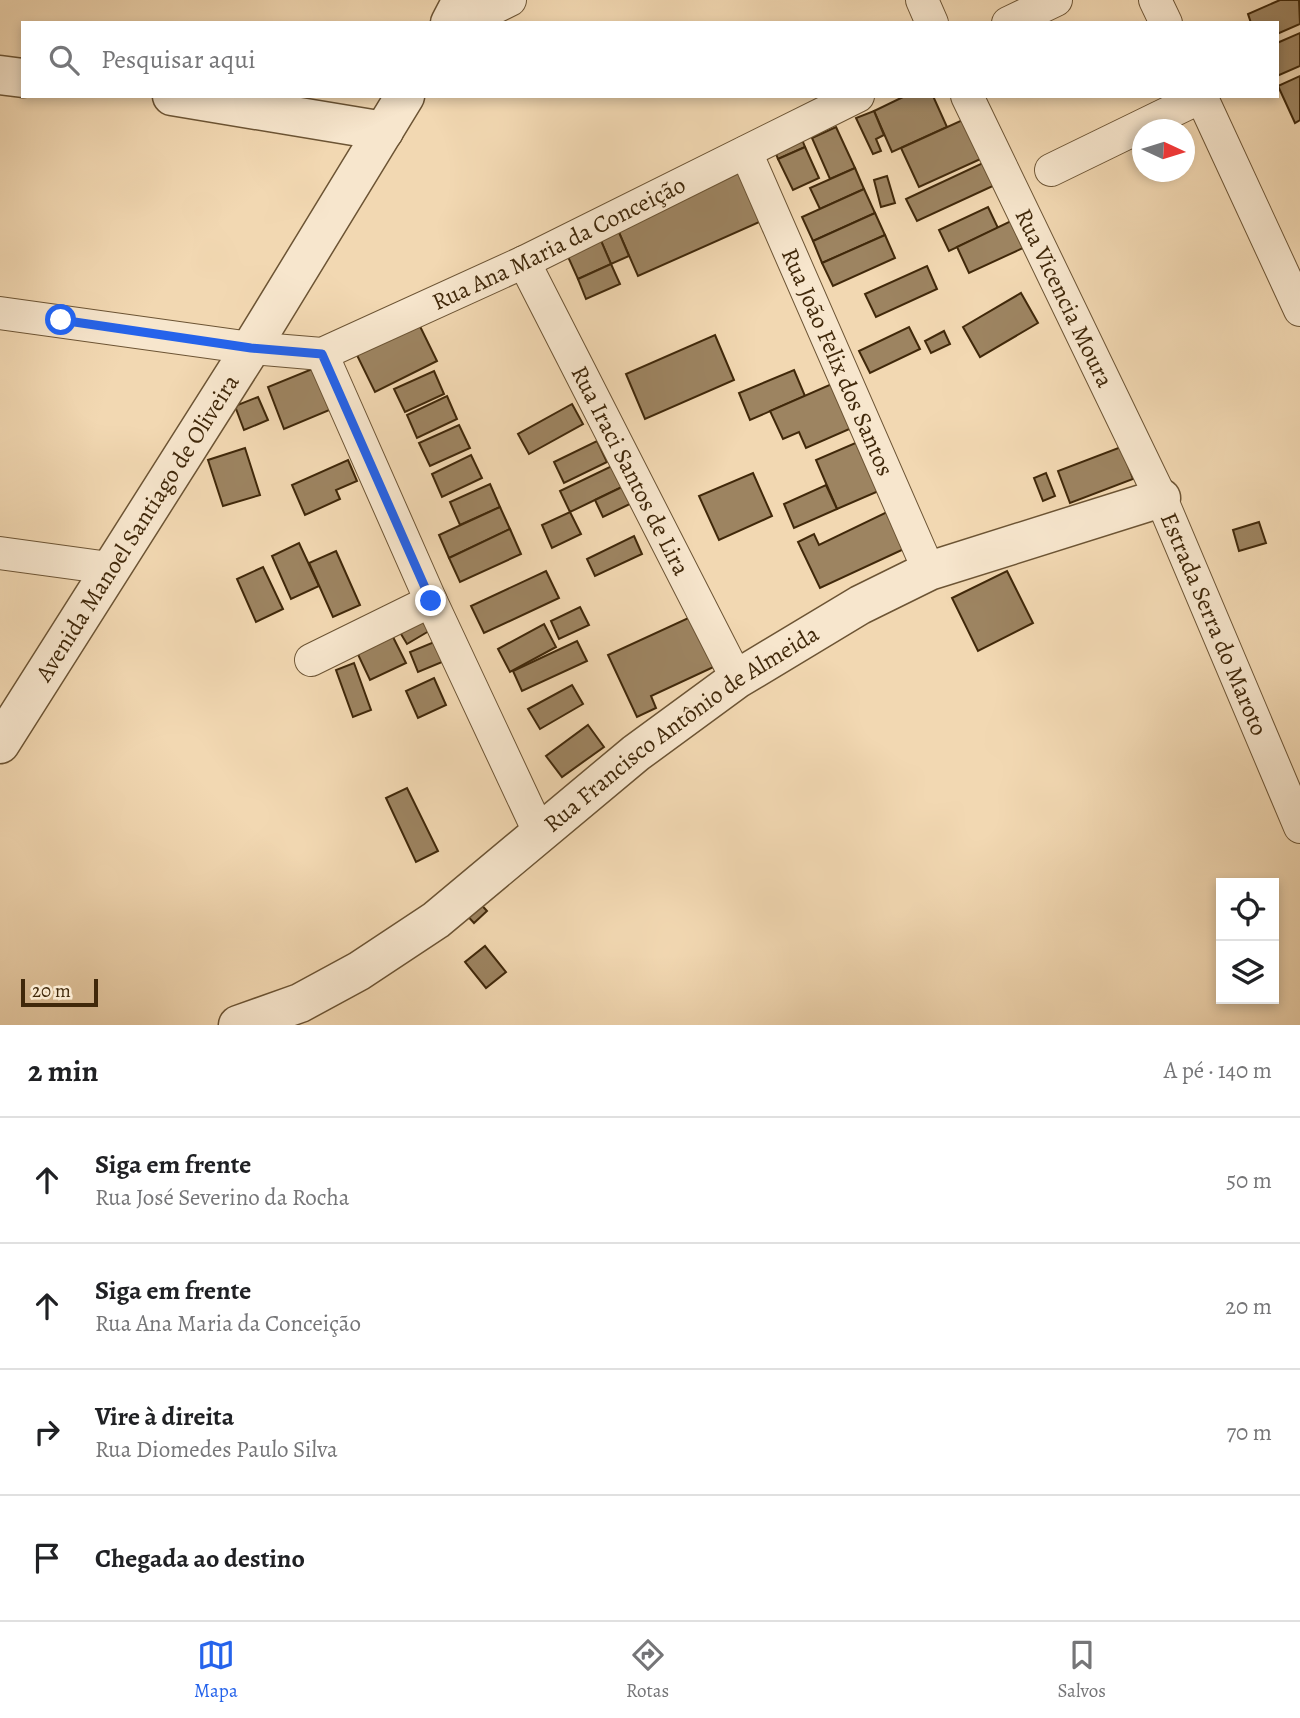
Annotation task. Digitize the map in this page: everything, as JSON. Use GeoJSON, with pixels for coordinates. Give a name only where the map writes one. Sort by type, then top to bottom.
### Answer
{"type":"FeatureCollection","features":[{"type":"Feature","properties":{"kind":"street"},"geometry":{"type":"LineString","coordinates":[[451,21],[462,0]]}},
{"type":"Feature","properties":{"kind":"street"},"geometry":{"type":"LineString","coordinates":[[467,21],[510,0]]}},
{"type":"Feature","properties":{"kind":"street"},"geometry":{"type":"LineString","coordinates":[[922,0],[931,21]]}},
{"type":"Feature","properties":{"kind":"street"},"geometry":{"type":"LineString","coordinates":[[1012,21],[1056,0]]}},
{"type":"Feature","properties":{"kind":"street"},"geometry":{"type":"LineString","coordinates":[[1155,0],[1165,21]]}},
{"type":"Feature","properties":{"kind":"street"},"geometry":{"type":"LineString","coordinates":[[0,75],[21,78]]}},
{"type":"Feature","properties":{"kind":"street"},"geometry":{"type":"LineString","coordinates":[[184,98],[383,131]]}},
{"type":"Feature","properties":{"kind":"street","name":"Avenida Manoel Santiago de Oliveira"},"geometry":{"type":"LineString","coordinates":[[0,744],[109,568],[251,348],[404,98]]}},
{"type":"Feature","properties":{"kind":"street","name":"Rua Ana Maria da Conceição"},"geometry":{"type":"LineString","coordinates":[[0,313],[251,348],[322,354],[524,262],[854,98]]}},
{"type":"Feature","properties":{"kind":"street","name":"Rua Vicencia Moura"},"geometry":{"type":"LineString","coordinates":[[968,98],[1161,498]]}},
{"type":"Feature","properties":{"kind":"street"},"geometry":{"type":"LineString","coordinates":[[1051,170],[1199,98]]}},
{"type":"Feature","properties":{"kind":"street"},"geometry":{"type":"LineString","coordinates":[[1201,98],[1300,310]]}},
{"type":"Feature","properties":{"kind":"street","name":"Rua João Felix dos Santos"},"geometry":{"type":"LineString","coordinates":[[746,152],[929,571]]}},
{"type":"Feature","properties":{"kind":"street","name":"Rua Iraci Santos de Lira"},"geometry":{"type":"LineString","coordinates":[[524,262],[737,679]]}},
{"type":"Feature","properties":{"kind":"street"},"geometry":{"type":"LineString","coordinates":[[322,354],[431,601],[540,834]]}},
{"type":"Feature","properties":{"kind":"street","name":"Rua Francisco Antônio de Almeida"},"geometry":{"type":"LineString","coordinates":[[238,1025],[300,1003],[359,971],[436,920],[636,753],[737,679],[860,605],[929,571],[1161,498]]}},
{"type":"Feature","properties":{"kind":"street","name":"Estrada Serra do Maroto"},"geometry":{"type":"LineString","coordinates":[[1161,498],[1300,827]]}},
{"type":"Feature","properties":{"kind":"street"},"geometry":{"type":"LineString","coordinates":[[0,553],[109,568]]}},
{"type":"Feature","properties":{"kind":"street"},"geometry":{"type":"LineString","coordinates":[[311,660],[431,601]]}},
{"type":"Feature","properties":{"kind":"building"},"geometry":{"type":"Polygon","coordinates":[[[1280,0],[1299,0],[1300,24],[1279,33],[1279,21],[1250,21],[1248,14],[1280,0]]]}},
{"type":"Feature","properties":{"kind":"building"},"geometry":{"type":"Polygon","coordinates":[[[1300,33],[1300,66],[1279,75],[1279,42],[1300,33]]]}},
{"type":"Feature","properties":{"kind":"building"},"geometry":{"type":"Polygon","coordinates":[[[1300,76],[1300,120],[1295,123],[1279,88],[1279,86],[1300,76]]]}},
{"type":"Feature","properties":{"kind":"building"},"geometry":{"type":"Polygon","coordinates":[[[901,98],[934,98],[947,127],[892,152],[874,111],[901,98]]]}},
{"type":"Feature","properties":{"kind":"building"},"geometry":{"type":"Polygon","coordinates":[[[874,111],[884,135],[876,139],[881,151],[873,154],[856,118],[874,111]]]}},
{"type":"Feature","properties":{"kind":"building"},"geometry":{"type":"Polygon","coordinates":[[[967,118],[985,157],[919,187],[901,148],[967,118]]]}},
{"type":"Feature","properties":{"kind":"building"},"geometry":{"type":"Polygon","coordinates":[[[836,127],[855,168],[830,179],[812,138],[836,127]]]}},
{"type":"Feature","properties":{"kind":"building"},"geometry":{"type":"Polygon","coordinates":[[[801,137],[805,147],[778,159],[774,149],[801,137]]]}},
{"type":"Feature","properties":{"kind":"building"},"geometry":{"type":"Polygon","coordinates":[[[805,147],[819,178],[793,190],[778,159],[805,147]]]}},
{"type":"Feature","properties":{"kind":"building"},"geometry":{"type":"Polygon","coordinates":[[[985,162],[995,185],[917,221],[906,199],[985,162]]]}},
{"type":"Feature","properties":{"kind":"building"},"geometry":{"type":"Polygon","coordinates":[[[855,168],[864,189],[820,209],[810,188],[855,168]]]}},
{"type":"Feature","properties":{"kind":"building"},"geometry":{"type":"Polygon","coordinates":[[[745,170],[766,219],[638,276],[617,228],[745,170]]]}},
{"type":"Feature","properties":{"kind":"building"},"geometry":{"type":"Polygon","coordinates":[[[887,176],[895,203],[881,207],[874,180],[887,176]]]}},
{"type":"Feature","properties":{"kind":"building"},"geometry":{"type":"Polygon","coordinates":[[[864,189],[875,213],[813,241],[802,217],[864,189]]]}},
{"type":"Feature","properties":{"kind":"building"},"geometry":{"type":"Polygon","coordinates":[[[988,207],[998,228],[949,251],[939,230],[988,207]]]}},
{"type":"Feature","properties":{"kind":"building"},"geometry":{"type":"Polygon","coordinates":[[[875,213],[885,235],[822,263],[813,241],[875,213]]]}},
{"type":"Feature","properties":{"kind":"building"},"geometry":{"type":"Polygon","coordinates":[[[1011,221],[1023,248],[969,273],[957,247],[1011,221]]]}},
{"type":"Feature","properties":{"kind":"building"},"geometry":{"type":"Polygon","coordinates":[[[615,223],[629,256],[611,264],[597,232],[615,223]]]}},
{"type":"Feature","properties":{"kind":"building"},"geometry":{"type":"Polygon","coordinates":[[[885,235],[895,258],[833,286],[822,263],[885,235]]]}},
{"type":"Feature","properties":{"kind":"building"},"geometry":{"type":"Polygon","coordinates":[[[599,236],[611,264],[578,279],[565,250],[599,236]]]}},
{"type":"Feature","properties":{"kind":"building"},"geometry":{"type":"Polygon","coordinates":[[[611,264],[620,284],[586,299],[578,279],[611,264]]]}},
{"type":"Feature","properties":{"kind":"building"},"geometry":{"type":"Polygon","coordinates":[[[927,266],[937,289],[876,317],[865,294],[927,266]]]}},
{"type":"Feature","properties":{"kind":"building"},"geometry":{"type":"Polygon","coordinates":[[[1021,293],[1038,323],[980,357],[963,327],[1021,293]]]}},
{"type":"Feature","properties":{"kind":"building"},"geometry":{"type":"Polygon","coordinates":[[[414,314],[437,361],[375,392],[352,345],[414,314]]]}},
{"type":"Feature","properties":{"kind":"building"},"geometry":{"type":"Polygon","coordinates":[[[909,327],[920,349],[870,373],[859,351],[909,327]]]}},
{"type":"Feature","properties":{"kind":"building"},"geometry":{"type":"Polygon","coordinates":[[[944,331],[950,344],[931,353],[925,341],[944,331]]]}},
{"type":"Feature","properties":{"kind":"building"},"geometry":{"type":"Polygon","coordinates":[[[715,335],[734,380],[645,419],[626,374],[715,335]]]}},
{"type":"Feature","properties":{"kind":"building"},"geometry":{"type":"Polygon","coordinates":[[[322,365],[339,406],[284,429],[268,387],[322,365]]]}},
{"type":"Feature","properties":{"kind":"building"},"geometry":{"type":"Polygon","coordinates":[[[794,370],[805,396],[750,420],[739,393],[794,370]]]}},
{"type":"Feature","properties":{"kind":"building"},"geometry":{"type":"Polygon","coordinates":[[[434,371],[444,394],[405,412],[394,389],[434,371]]]}},
{"type":"Feature","properties":{"kind":"building"},"geometry":{"type":"Polygon","coordinates":[[[834,383],[854,427],[806,448],[799,432],[783,439],[770,411],[834,383]]]}},
{"type":"Feature","properties":{"kind":"building"},"geometry":{"type":"Polygon","coordinates":[[[447,396],[457,419],[417,438],[407,415],[447,396]]]}},
{"type":"Feature","properties":{"kind":"building"},"geometry":{"type":"Polygon","coordinates":[[[258,397],[268,420],[244,430],[235,406],[258,397]]]}},
{"type":"Feature","properties":{"kind":"building"},"geometry":{"type":"Polygon","coordinates":[[[572,404],[583,424],[529,454],[518,434],[572,404]]]}},
{"type":"Feature","properties":{"kind":"building"},"geometry":{"type":"Polygon","coordinates":[[[459,425],[470,448],[430,466],[419,443],[459,425]]]}},
{"type":"Feature","properties":{"kind":"building"},"geometry":{"type":"Polygon","coordinates":[[[597,441],[607,462],[564,483],[554,462],[597,441]]]}},
{"type":"Feature","properties":{"kind":"building"},"geometry":{"type":"Polygon","coordinates":[[[860,441],[881,490],[837,509],[816,460],[860,441]]]}},
{"type":"Feature","properties":{"kind":"building"},"geometry":{"type":"Polygon","coordinates":[[[1121,447],[1133,479],[1070,503],[1058,471],[1121,447]]]}},
{"type":"Feature","properties":{"kind":"building"},"geometry":{"type":"Polygon","coordinates":[[[245,448],[260,495],[223,506],[208,460],[245,448]]]}},
{"type":"Feature","properties":{"kind":"building"},"geometry":{"type":"Polygon","coordinates":[[[471,455],[482,478],[442,497],[432,474],[471,455]]]}},
{"type":"Feature","properties":{"kind":"building"},"geometry":{"type":"Polygon","coordinates":[[[348,460],[357,481],[336,490],[340,499],[305,515],[292,485],[348,460]]]}},
{"type":"Feature","properties":{"kind":"building"},"geometry":{"type":"Polygon","coordinates":[[[616,464],[626,485],[570,512],[560,491],[616,464]]]}},
{"type":"Feature","properties":{"kind":"building"},"geometry":{"type":"Polygon","coordinates":[[[753,473],[772,516],[719,540],[699,496],[753,473]]]}},
{"type":"Feature","properties":{"kind":"building"},"geometry":{"type":"Polygon","coordinates":[[[1046,473],[1055,496],[1043,501],[1034,478],[1046,473]]]}},
{"type":"Feature","properties":{"kind":"building"},"geometry":{"type":"Polygon","coordinates":[[[490,484],[500,507],[460,525],[450,502],[490,484]]]}},
{"type":"Feature","properties":{"kind":"building"},"geometry":{"type":"Polygon","coordinates":[[[626,485],[634,502],[603,517],[595,500],[626,485]]]}},
{"type":"Feature","properties":{"kind":"building"},"geometry":{"type":"Polygon","coordinates":[[[826,485],[837,509],[794,528],[784,504],[826,485]]]}},
{"type":"Feature","properties":{"kind":"building"},"geometry":{"type":"Polygon","coordinates":[[[500,507],[510,529],[449,558],[439,535],[500,507]]]}},
{"type":"Feature","properties":{"kind":"building"},"geometry":{"type":"Polygon","coordinates":[[[570,512],[581,534],[552,548],[542,525],[570,512]]]}},
{"type":"Feature","properties":{"kind":"building"},"geometry":{"type":"Polygon","coordinates":[[[887,512],[904,549],[820,588],[798,542],[814,534],[819,545],[887,512]]]}},
{"type":"Feature","properties":{"kind":"building"},"geometry":{"type":"Polygon","coordinates":[[[1259,522],[1266,543],[1239,551],[1233,530],[1259,522]]]}},
{"type":"Feature","properties":{"kind":"building"},"geometry":{"type":"Polygon","coordinates":[[[510,529],[521,554],[460,582],[449,558],[510,529]]]}},
{"type":"Feature","properties":{"kind":"building"},"geometry":{"type":"Polygon","coordinates":[[[634,536],[642,554],[595,576],[587,559],[634,536]]]}},
{"type":"Feature","properties":{"kind":"building"},"geometry":{"type":"Polygon","coordinates":[[[299,543],[319,586],[291,599],[272,556],[299,543]]]}},
{"type":"Feature","properties":{"kind":"building"},"geometry":{"type":"Polygon","coordinates":[[[336,551],[360,605],[333,617],[309,563],[336,551]]]}},
{"type":"Feature","properties":{"kind":"building"},"geometry":{"type":"Polygon","coordinates":[[[263,567],[283,609],[256,622],[237,579],[263,567]]]}},
{"type":"Feature","properties":{"kind":"building"},"geometry":{"type":"Polygon","coordinates":[[[546,571],[559,598],[484,633],[471,606],[546,571]]]}},
{"type":"Feature","properties":{"kind":"building"},"geometry":{"type":"Polygon","coordinates":[[[1007,571],[1033,623],[978,651],[952,598],[1007,571]]]}},
{"type":"Feature","properties":{"kind":"building"},"geometry":{"type":"Polygon","coordinates":[[[580,607],[589,625],[559,639],[551,621],[580,607]]]}},
{"type":"Feature","properties":{"kind":"building"},"geometry":{"type":"Polygon","coordinates":[[[697,614],[720,664],[651,696],[656,708],[637,717],[608,655],[697,614]]]}},
{"type":"Feature","properties":{"kind":"building"},"geometry":{"type":"Polygon","coordinates":[[[419,616],[429,631],[407,644],[398,629],[419,616]]]}},
{"type":"Feature","properties":{"kind":"building"},"geometry":{"type":"Polygon","coordinates":[[[544,624],[556,647],[510,672],[498,649],[544,624]]]}},
{"type":"Feature","properties":{"kind":"building"},"geometry":{"type":"Polygon","coordinates":[[[389,629],[406,663],[370,680],[354,646],[389,629]]]}},
{"type":"Feature","properties":{"kind":"building"},"geometry":{"type":"Polygon","coordinates":[[[439,640],[447,660],[418,672],[410,652],[439,640]]]}},
{"type":"Feature","properties":{"kind":"building"},"geometry":{"type":"Polygon","coordinates":[[[577,641],[587,661],[522,691],[513,671],[577,641]]]}},
{"type":"Feature","properties":{"kind":"building"},"geometry":{"type":"Polygon","coordinates":[[[354,663],[371,710],[353,717],[336,670],[354,663]]]}},
{"type":"Feature","properties":{"kind":"building"},"geometry":{"type":"Polygon","coordinates":[[[434,678],[446,705],[418,718],[406,691],[434,678]]]}},
{"type":"Feature","properties":{"kind":"building"},"geometry":{"type":"Polygon","coordinates":[[[572,685],[583,704],[540,729],[528,709],[572,685]]]}},
{"type":"Feature","properties":{"kind":"building"},"geometry":{"type":"Polygon","coordinates":[[[588,725],[604,747],[562,777],[546,756],[588,725]]]}},
{"type":"Feature","properties":{"kind":"building"},"geometry":{"type":"Polygon","coordinates":[[[407,788],[438,851],[416,862],[386,798],[407,788]]]}},
{"type":"Feature","properties":{"kind":"building"},"geometry":{"type":"Polygon","coordinates":[[[476,899],[487,911],[474,923],[463,911],[476,899]]]}},
{"type":"Feature","properties":{"kind":"building"},"geometry":{"type":"Polygon","coordinates":[[[485,946],[506,972],[486,988],[465,962],[485,946]]]}},
{"type":"Feature","properties":{"kind":"route"},"geometry":{"type":"LineString","coordinates":[[61,320],[251,348],[322,354],[431,601]]}}]}
